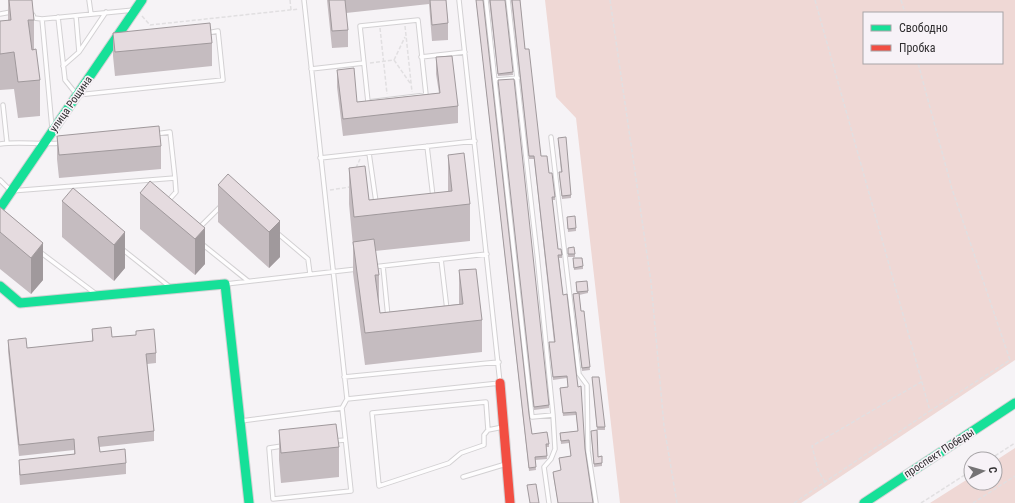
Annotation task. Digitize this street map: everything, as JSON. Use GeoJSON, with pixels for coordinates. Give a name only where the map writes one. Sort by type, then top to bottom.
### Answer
{"type":"FeatureCollection","features":[{"type":"Feature","properties":{"kind":"street","name":"улица Рощина"},"geometry":{"type":"LineString","coordinates":[[0,208],[78,95],[118,42],[142,0]]}},
{"type":"Feature","properties":{"kind":"street"},"geometry":{"type":"LineString","coordinates":[[0,286],[20,303],[225,284],[249,503]]}},
{"type":"Feature","properties":{"kind":"street"},"geometry":{"type":"LineString","coordinates":[[500,383],[510,503]]}},
{"type":"Feature","properties":{"kind":"street","name":"проспект Победы"},"geometry":{"type":"LineString","coordinates":[[864,503],[1015,403]]}},
{"type":"Feature","properties":{"kind":"lane"},"geometry":{"type":"LineString","coordinates":[[89,0],[91,14]]}},
{"type":"Feature","properties":{"kind":"lane"},"geometry":{"type":"LineString","coordinates":[[284,446],[269,448],[273,501],[351,491],[342,408],[347,399],[304,0]]}},
{"type":"Feature","properties":{"kind":"lane"},"geometry":{"type":"LineString","coordinates":[[347,399],[500,383],[460,0]]}},
{"type":"Feature","properties":{"kind":"lane"},"geometry":{"type":"LineString","coordinates":[[486,0],[532,417],[553,415]]}},
{"type":"Feature","properties":{"kind":"lane"},"geometry":{"type":"LineString","coordinates":[[508,0],[518,78],[553,415],[555,449],[551,460],[544,467],[549,503]]}},
{"type":"Feature","properties":{"kind":"lane"},"geometry":{"type":"LineString","coordinates":[[32,10],[34,18],[42,19],[136,9]]}},
{"type":"Feature","properties":{"kind":"lane"},"geometry":{"type":"LineString","coordinates":[[0,14],[19,11]]}},
{"type":"Feature","properties":{"kind":"lane"},"geometry":{"type":"LineString","coordinates":[[63,66],[79,52],[106,12]]}},
{"type":"Feature","properties":{"kind":"lane"},"geometry":{"type":"LineString","coordinates":[[76,16],[79,52]]}},
{"type":"Feature","properties":{"kind":"lane"},"geometry":{"type":"LineString","coordinates":[[58,17],[65,80],[78,95],[223,80],[218,32],[203,33]]}},
{"type":"Feature","properties":{"kind":"lane"},"geometry":{"type":"LineString","coordinates":[[42,19],[53,131]]}},
{"type":"Feature","properties":{"kind":"lane"},"geometry":{"type":"LineString","coordinates":[[418,20],[426,96],[368,102],[360,26],[405,22],[418,20]]}},
{"type":"Feature","properties":{"kind":"lane"},"geometry":{"type":"LineString","coordinates":[[422,57],[465,52]]}},
{"type":"Feature","properties":{"kind":"lane"},"geometry":{"type":"LineString","coordinates":[[311,69],[364,63]]}},
{"type":"Feature","properties":{"kind":"lane"},"geometry":{"type":"LineString","coordinates":[[495,80],[518,78]]}},
{"type":"Feature","properties":{"kind":"lane"},"geometry":{"type":"LineString","coordinates":[[4,105],[7,143]]}},
{"type":"Feature","properties":{"kind":"lane"},"geometry":{"type":"LineString","coordinates":[[146,135],[170,132],[176,192],[167,203]]}},
{"type":"Feature","properties":{"kind":"lane"},"geometry":{"type":"LineString","coordinates":[[551,137],[579,374],[587,385],[588,451],[596,503]]}},
{"type":"Feature","properties":{"kind":"lane"},"geometry":{"type":"LineString","coordinates":[[320,158],[475,141]]}},
{"type":"Feature","properties":{"kind":"lane"},"geometry":{"type":"LineString","coordinates":[[0,144],[14,142],[43,145],[67,143]]}},
{"type":"Feature","properties":{"kind":"lane"},"geometry":{"type":"LineString","coordinates":[[427,146],[434,203]]}},
{"type":"Feature","properties":{"kind":"lane"},"geometry":{"type":"LineString","coordinates":[[369,153],[377,209]]}},
{"type":"Feature","properties":{"kind":"lane"},"geometry":{"type":"LineString","coordinates":[[0,180],[11,191],[174,178]]}},
{"type":"Feature","properties":{"kind":"lane"},"geometry":{"type":"LineString","coordinates":[[197,230],[223,204]]}},
{"type":"Feature","properties":{"kind":"lane"},"geometry":{"type":"LineString","coordinates":[[272,228],[308,259],[310,274]]}},
{"type":"Feature","properties":{"kind":"lane"},"geometry":{"type":"LineString","coordinates":[[197,240],[248,281]]}},
{"type":"Feature","properties":{"kind":"lane"},"geometry":{"type":"LineString","coordinates":[[119,247],[173,289]]}},
{"type":"Feature","properties":{"kind":"lane"},"geometry":{"type":"LineString","coordinates":[[37,250],[98,296]]}},
{"type":"Feature","properties":{"kind":"lane"},"geometry":{"type":"LineString","coordinates":[[369,268],[487,254]]}},
{"type":"Feature","properties":{"kind":"lane"},"geometry":{"type":"LineString","coordinates":[[441,259],[447,316]]}},
{"type":"Feature","properties":{"kind":"lane"},"geometry":{"type":"LineString","coordinates":[[383,266],[389,322]]}},
{"type":"Feature","properties":{"kind":"lane"},"geometry":{"type":"LineString","coordinates":[[225,284],[362,268]]}},
{"type":"Feature","properties":{"kind":"lane"},"geometry":{"type":"LineString","coordinates":[[344,377],[499,362]]}},
{"type":"Feature","properties":{"kind":"lane"},"geometry":{"type":"LineString","coordinates":[[488,430],[486,402],[372,413],[379,486],[449,463],[461,453],[482,447],[485,443],[484,435],[488,430],[504,427]]}},
{"type":"Feature","properties":{"kind":"lane"},"geometry":{"type":"LineString","coordinates":[[240,421],[342,408]]}},
{"type":"Feature","properties":{"kind":"lane"},"geometry":{"type":"LineString","coordinates":[[330,442],[345,440]]}},
{"type":"Feature","properties":{"kind":"lane"},"geometry":{"type":"LineString","coordinates":[[463,477],[507,463]]}},
{"type":"Feature","properties":{"kind":"path"},"geometry":{"type":"LineString","coordinates":[[290,0],[291,10]]}},
{"type":"Feature","properties":{"kind":"path"},"geometry":{"type":"LineString","coordinates":[[610,0],[652,282],[664,426],[677,503]]}},
{"type":"Feature","properties":{"kind":"path"},"geometry":{"type":"LineString","coordinates":[[815,0],[920,382],[930,411]]}},
{"type":"Feature","properties":{"kind":"path"},"geometry":{"type":"LineString","coordinates":[[901,0],[905,12]]}},
{"type":"Feature","properties":{"kind":"path"},"geometry":{"type":"LineString","coordinates":[[136,9],[150,25],[305,8]]}},
{"type":"Feature","properties":{"kind":"path"},"geometry":{"type":"LineString","coordinates":[[405,22],[412,97]]}},
{"type":"Feature","properties":{"kind":"path"},"geometry":{"type":"LineString","coordinates":[[380,24],[388,99]]}},
{"type":"Feature","properties":{"kind":"path"},"geometry":{"type":"LineString","coordinates":[[394,60],[406,35]]}},
{"type":"Feature","properties":{"kind":"path"},"geometry":{"type":"LineString","coordinates":[[364,63],[394,60]]}},
{"type":"Feature","properties":{"kind":"path"},"geometry":{"type":"LineString","coordinates":[[394,60],[411,84]]}},
{"type":"Feature","properties":{"kind":"path"},"geometry":{"type":"LineString","coordinates":[[794,503],[930,411],[1010,360],[952,189],[918,64]]}},
{"type":"Feature","properties":{"kind":"path"},"geometry":{"type":"LineString","coordinates":[[354,171],[362,153]]}},
{"type":"Feature","properties":{"kind":"path"},"geometry":{"type":"LineString","coordinates":[[347,188],[349,182]]}},
{"type":"Feature","properties":{"kind":"path"},"geometry":{"type":"LineString","coordinates":[[324,190],[353,187]]}},
{"type":"Feature","properties":{"kind":"path"},"geometry":{"type":"LineString","coordinates":[[825,482],[818,470],[812,446],[920,382]]}},
{"type":"Feature","properties":{"kind":"path"},"geometry":{"type":"LineString","coordinates":[[1002,451],[1015,443]]}},
{"type":"Feature","properties":{"kind":"path"},"geometry":{"type":"LineString","coordinates":[[921,503],[963,476]]}},
{"type":"Feature","properties":{"kind":"path"},"geometry":{"type":"LineString","coordinates":[[973,503],[1015,476]]}},
{"type":"Feature","properties":{"kind":"shaded area"},"geometry":{"type":"Polygon","coordinates":[[[545,0],[1015,0],[1015,360],[801,503],[620,503],[576,118],[556,97],[545,0]]]}},
{"type":"Feature","properties":{"kind":"shaded area"},"geometry":{"type":"Polygon","coordinates":[[[1015,448],[1015,503],[930,503],[963,482],[963,491],[1003,491],[1003,456],[1015,448]]]}},
{"type":"Feature","properties":{"kind":"building"},"geometry":{"type":"Polygon","coordinates":[[[9,0],[32,0],[34,20],[28,20],[32,50],[36,49],[40,80],[18,82],[14,52],[0,54],[0,21],[11,20],[9,0]]]}},
{"type":"Feature","properties":{"kind":"building"},"geometry":{"type":"Polygon","coordinates":[[[329,0],[345,0],[348,30],[332,31],[329,0]]]}},
{"type":"Feature","properties":{"kind":"building"},"geometry":{"type":"Polygon","coordinates":[[[430,0],[446,0],[448,23],[432,25],[430,0]]]}},
{"type":"Feature","properties":{"kind":"building"},"geometry":{"type":"Polygon","coordinates":[[[476,0],[483,0],[532,434],[547,432],[549,444],[546,444],[547,456],[535,457],[536,467],[529,468],[476,0]]]}},
{"type":"Feature","properties":{"kind":"building"},"geometry":{"type":"Polygon","coordinates":[[[490,0],[505,0],[513,72],[498,74],[490,0]]]}},
{"type":"Feature","properties":{"kind":"building"},"geometry":{"type":"Polygon","coordinates":[[[512,0],[520,0],[525,49],[529,49],[541,156],[547,156],[549,173],[552,173],[555,197],[552,197],[558,249],[561,249],[562,255],[558,255],[563,295],[567,294],[578,387],[581,386],[585,449],[593,503],[558,503],[553,472],[561,470],[559,458],[571,456],[569,440],[561,441],[560,433],[578,431],[576,412],[563,413],[560,388],[568,387],[567,376],[553,377],[549,342],[555,342],[534,156],[529,156],[512,0]]]}},
{"type":"Feature","properties":{"kind":"building"},"geometry":{"type":"Polygon","coordinates":[[[210,23],[212,43],[115,52],[113,33],[210,23]]]}},
{"type":"Feature","properties":{"kind":"building"},"geometry":{"type":"Polygon","coordinates":[[[452,56],[458,106],[343,119],[337,70],[354,68],[357,102],[440,93],[436,57],[452,56]]]}},
{"type":"Feature","properties":{"kind":"building"},"geometry":{"type":"Polygon","coordinates":[[[514,79],[549,405],[534,407],[498,80],[514,79]]]}},
{"type":"Feature","properties":{"kind":"building"},"geometry":{"type":"Polygon","coordinates":[[[159,126],[161,146],[59,155],[57,136],[159,126]]]}},
{"type":"Feature","properties":{"kind":"building"},"geometry":{"type":"Polygon","coordinates":[[[566,137],[571,195],[562,196],[559,172],[562,172],[558,138],[566,137]]]}},
{"type":"Feature","properties":{"kind":"building"},"geometry":{"type":"Polygon","coordinates":[[[464,153],[470,204],[354,217],[349,168],[365,166],[369,200],[452,191],[448,155],[464,153]]]}},
{"type":"Feature","properties":{"kind":"building"},"geometry":{"type":"Polygon","coordinates":[[[228,174],[280,221],[269,232],[218,185],[228,174]]]}},
{"type":"Feature","properties":{"kind":"building"},"geometry":{"type":"Polygon","coordinates":[[[150,181],[205,228],[195,239],[140,193],[150,181]]]}},
{"type":"Feature","properties":{"kind":"building"},"geometry":{"type":"Polygon","coordinates":[[[73,188],[125,232],[114,245],[62,201],[73,188]]]}},
{"type":"Feature","properties":{"kind":"building"},"geometry":{"type":"Polygon","coordinates":[[[0,207],[43,243],[31,258],[0,232],[0,207]]]}},
{"type":"Feature","properties":{"kind":"building"},"geometry":{"type":"Polygon","coordinates":[[[575,216],[576,228],[568,229],[567,217],[575,216]]]}},
{"type":"Feature","properties":{"kind":"building"},"geometry":{"type":"Polygon","coordinates":[[[374,239],[379,275],[375,275],[380,313],[463,304],[459,270],[476,269],[482,320],[365,333],[353,242],[374,239]]]}},
{"type":"Feature","properties":{"kind":"building"},"geometry":{"type":"Polygon","coordinates":[[[574,247],[575,254],[568,254],[568,248],[574,247]]]}},
{"type":"Feature","properties":{"kind":"building"},"geometry":{"type":"Polygon","coordinates":[[[573,258],[582,258],[583,266],[574,268],[573,258]]]}},
{"type":"Feature","properties":{"kind":"building"},"geometry":{"type":"Polygon","coordinates":[[[587,281],[588,291],[577,292],[576,282],[587,281]]]}},
{"type":"Feature","properties":{"kind":"building"},"geometry":{"type":"Polygon","coordinates":[[[579,293],[581,311],[584,311],[590,367],[582,368],[573,294],[579,293]]]}},
{"type":"Feature","properties":{"kind":"building"},"geometry":{"type":"Polygon","coordinates":[[[111,327],[112,337],[136,335],[136,331],[154,329],[156,353],[146,354],[154,431],[98,437],[100,452],[125,449],[126,463],[20,475],[19,460],[75,454],[74,439],[19,445],[8,340],[26,338],[27,348],[93,341],[92,329],[111,327]]]}},
{"type":"Feature","properties":{"kind":"building"},"geometry":{"type":"Polygon","coordinates":[[[592,377],[599,377],[605,427],[597,427],[592,377]]]}},
{"type":"Feature","properties":{"kind":"building"},"geometry":{"type":"Polygon","coordinates":[[[336,424],[339,447],[281,453],[279,430],[336,424]]]}},
{"type":"Feature","properties":{"kind":"building"},"geometry":{"type":"Polygon","coordinates":[[[597,430],[598,457],[602,456],[602,463],[594,464],[591,431],[597,430]]]}},
{"type":"Feature","properties":{"kind":"building"},"geometry":{"type":"Polygon","coordinates":[[[536,484],[539,503],[530,503],[527,485],[536,484]]]}},
{"type":"Feature","properties":{"kind":"traffic: fast"},"geometry":{"type":"LineString","coordinates":[[0,208],[142,0]]}},
{"type":"Feature","properties":{"kind":"traffic: fast"},"geometry":{"type":"LineString","coordinates":[[0,286],[20,303],[225,284],[249,503]]}},
{"type":"Feature","properties":{"kind":"traffic: fast"},"geometry":{"type":"LineString","coordinates":[[864,503],[1015,403]]}},
{"type":"Feature","properties":{"kind":"traffic: jam"},"geometry":{"type":"LineString","coordinates":[[500,383],[510,503]]}}]}
